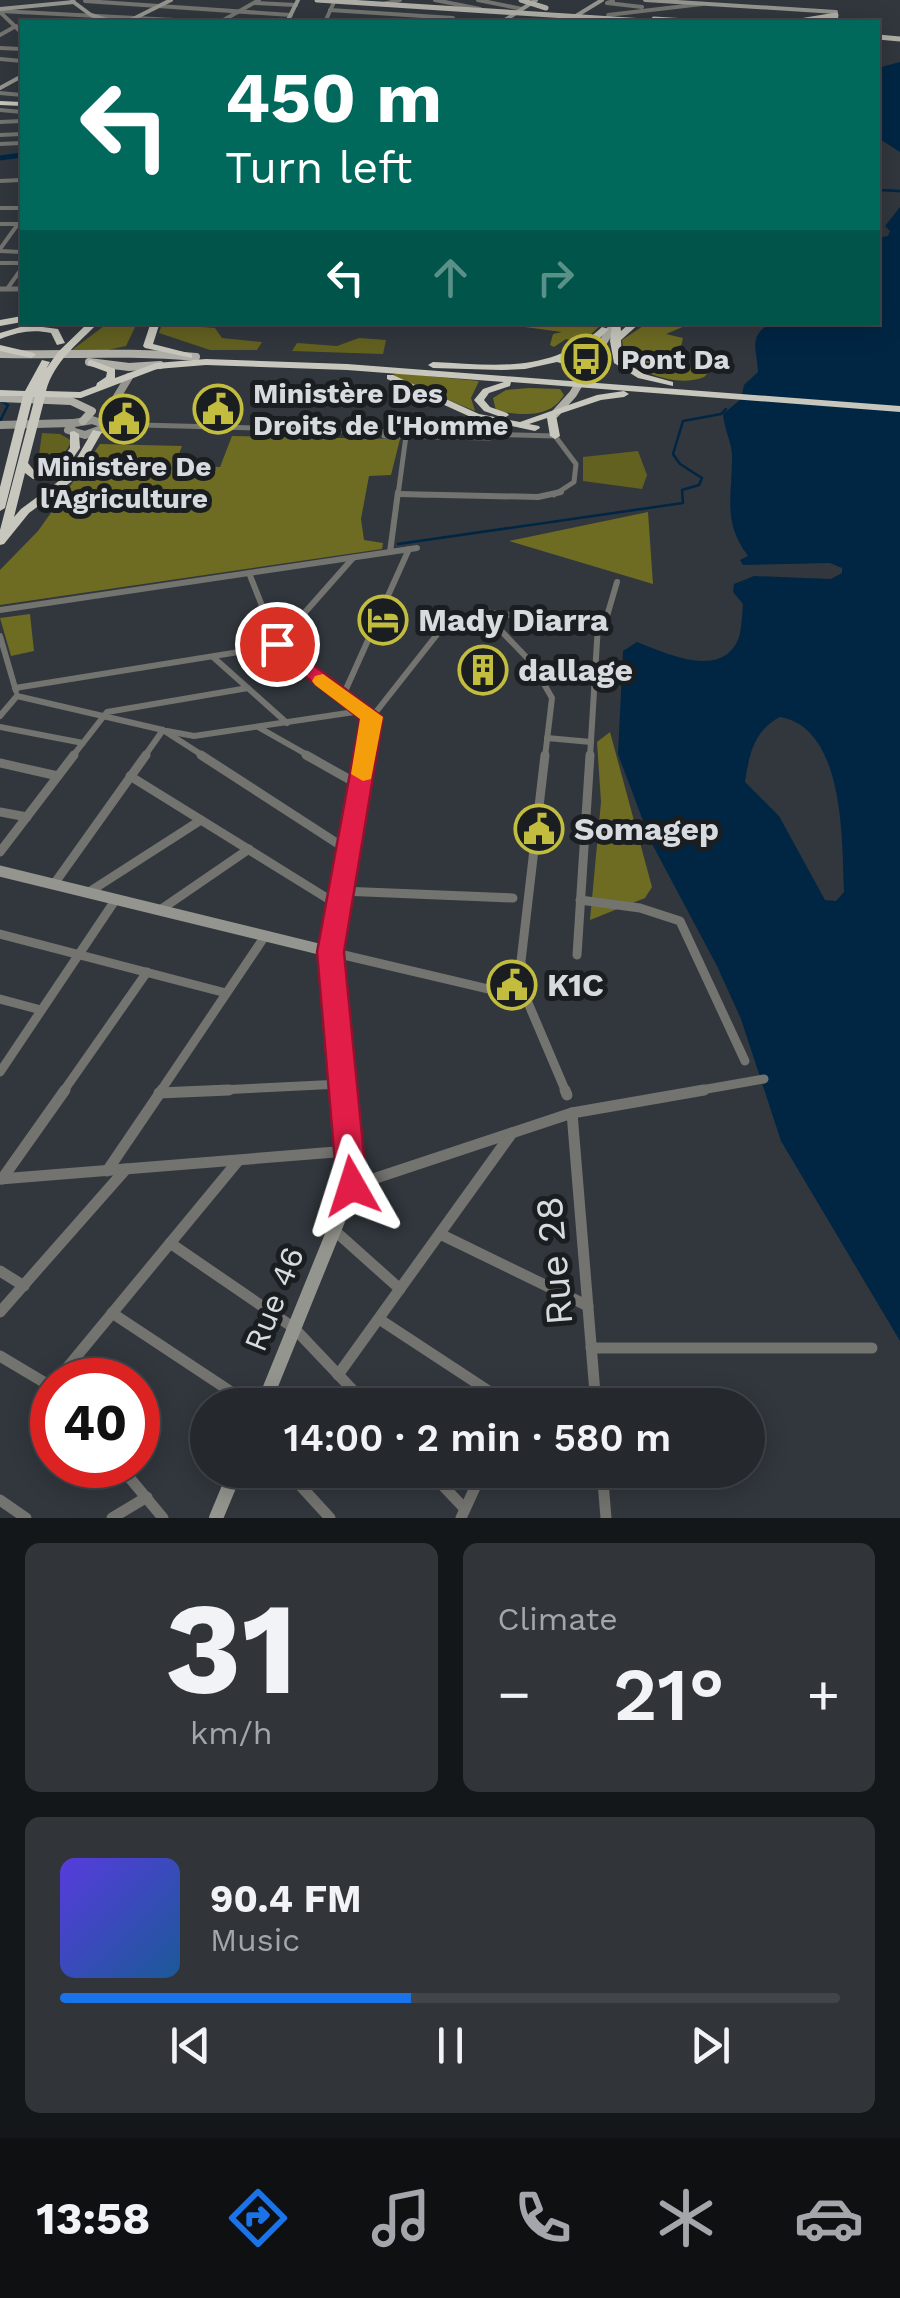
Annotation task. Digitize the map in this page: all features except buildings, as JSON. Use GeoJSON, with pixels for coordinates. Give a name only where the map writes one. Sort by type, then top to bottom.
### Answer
{"type":"FeatureCollection","features":[{"type":"Feature","properties":{"kind":"highway"},"geometry":{"type":"LineString","coordinates":[[0,508],[33,397],[61,345],[83,325]]}},
{"type":"Feature","properties":{"kind":"highway"},"geometry":{"type":"LineString","coordinates":[[61,345],[91,325]]}},
{"type":"Feature","properties":{"kind":"highway"},"geometry":{"type":"LineString","coordinates":[[155,325],[148,346],[196,358],[900,407]]}},
{"type":"Feature","properties":{"kind":"highway"},"geometry":{"type":"LineString","coordinates":[[614,342],[634,325]]}},
{"type":"Feature","properties":{"kind":"highway"},"geometry":{"type":"LineString","coordinates":[[607,326],[617,360],[642,376],[730,394]]}},
{"type":"Feature","properties":{"kind":"highway"},"geometry":{"type":"LineString","coordinates":[[0,396],[81,395],[174,363],[521,366],[558,360],[586,347],[607,326]]}},
{"type":"Feature","properties":{"kind":"highway"},"geometry":{"type":"LineString","coordinates":[[521,366],[576,350],[607,326]]}},
{"type":"Feature","properties":{"kind":"highway"},"geometry":{"type":"LineString","coordinates":[[0,336],[17,329],[41,327],[55,331],[61,345]]}},
{"type":"Feature","properties":{"kind":"highway"},"geometry":{"type":"LineString","coordinates":[[0,354],[32,355]]}},
{"type":"Feature","properties":{"kind":"highway"},"geometry":{"type":"LineString","coordinates":[[558,360],[587,368]]}},
{"type":"Feature","properties":{"kind":"highway"},"geometry":{"type":"LineString","coordinates":[[45,371],[66,388],[89,388],[111,378],[108,368],[91,362]]}},
{"type":"Feature","properties":{"kind":"highway"},"geometry":{"type":"LineString","coordinates":[[301,363],[395,378],[476,416],[514,422],[537,431],[552,416],[612,395],[730,394]]}},
{"type":"Feature","properties":{"kind":"highway"},"geometry":{"type":"LineString","coordinates":[[553,382],[504,384],[486,391],[479,400],[487,409],[516,417],[544,414],[570,399]]}},
{"type":"Feature","properties":{"kind":"highway"},"geometry":{"type":"LineString","coordinates":[[552,416],[556,438]]}},
{"type":"Feature","properties":{"kind":"highway"},"geometry":{"type":"LineString","coordinates":[[25,465],[33,476],[42,478],[61,472],[75,448],[76,427]]}},
{"type":"Feature","properties":{"kind":"highway"},"geometry":{"type":"LineString","coordinates":[[2,537],[25,511],[71,477],[100,428]]}},
{"type":"Feature","properties":{"kind":"highway"},"geometry":{"type":"LineString","coordinates":[[0,453],[25,429]]}},
{"type":"Feature","properties":{"kind":"highway"},"geometry":{"type":"LineString","coordinates":[[2,537],[25,465],[25,429]]}},
{"type":"Feature","properties":{"kind":"main road"},"geometry":{"type":"LineString","coordinates":[[317,0],[391,2],[494,12],[526,6],[546,8],[572,18],[639,20]]}},
{"type":"Feature","properties":{"kind":"main road"},"geometry":{"type":"LineString","coordinates":[[521,0],[531,14]]}},
{"type":"Feature","properties":{"kind":"main road"},"geometry":{"type":"LineString","coordinates":[[526,6],[531,14]]}},
{"type":"Feature","properties":{"kind":"main road"},"geometry":{"type":"LineString","coordinates":[[531,14],[617,20]]}},
{"type":"Feature","properties":{"kind":"main road"},"geometry":{"type":"LineString","coordinates":[[552,416],[570,399],[607,326]]}},
{"type":"Feature","properties":{"kind":"main road"},"geometry":{"type":"LineString","coordinates":[[32,355],[144,352],[196,358]]}},
{"type":"Feature","properties":{"kind":"main road"},"geometry":{"type":"LineString","coordinates":[[0,354],[129,367],[174,363]]}},
{"type":"Feature","properties":{"kind":"main road"},"geometry":{"type":"LineString","coordinates":[[0,396],[78,402],[92,411],[76,427]]}},
{"type":"Feature","properties":{"kind":"street"},"geometry":{"type":"LineString","coordinates":[[0,10],[97,0]]}},
{"type":"Feature","properties":{"kind":"street"},"geometry":{"type":"LineString","coordinates":[[84,20],[124,0]]}},
{"type":"Feature","properties":{"kind":"street"},"geometry":{"type":"LineString","coordinates":[[131,20],[171,0]]}},
{"type":"Feature","properties":{"kind":"street"},"geometry":{"type":"LineString","coordinates":[[203,9],[220,0]]}},
{"type":"Feature","properties":{"kind":"street"},"geometry":{"type":"LineString","coordinates":[[326,20],[334,0]]}},
{"type":"Feature","properties":{"kind":"street"},"geometry":{"type":"LineString","coordinates":[[398,20],[418,6],[440,0],[494,12]]}},
{"type":"Feature","properties":{"kind":"street"},"geometry":{"type":"LineString","coordinates":[[478,0],[526,6]]}},
{"type":"Feature","properties":{"kind":"street"},"geometry":{"type":"LineString","coordinates":[[572,18],[600,0]]}},
{"type":"Feature","properties":{"kind":"street"},"geometry":{"type":"LineString","coordinates":[[645,0],[836,17]]}},
{"type":"Feature","properties":{"kind":"street"},"geometry":{"type":"LineString","coordinates":[[73,1],[92,16],[106,20]]}},
{"type":"Feature","properties":{"kind":"street"},"geometry":{"type":"LineString","coordinates":[[85,1],[291,15]]}},
{"type":"Feature","properties":{"kind":"street"},"geometry":{"type":"LineString","coordinates":[[224,20],[257,1],[297,3],[288,20]]}},
{"type":"Feature","properties":{"kind":"street"},"geometry":{"type":"LineString","coordinates":[[613,1],[606,3],[666,8]]}},
{"type":"Feature","properties":{"kind":"street"},"geometry":{"type":"LineString","coordinates":[[367,20],[391,2]]}},
{"type":"Feature","properties":{"kind":"street"},"geometry":{"type":"LineString","coordinates":[[607,19],[706,4]]}},
{"type":"Feature","properties":{"kind":"street"},"geometry":{"type":"LineString","coordinates":[[0,10],[169,20]]}},
{"type":"Feature","properties":{"kind":"street"},"geometry":{"type":"LineString","coordinates":[[0,10],[20,30],[0,36]]}},
{"type":"Feature","properties":{"kind":"street"},"geometry":{"type":"LineString","coordinates":[[330,10],[452,18]]}},
{"type":"Feature","properties":{"kind":"street"},"geometry":{"type":"LineString","coordinates":[[442,20],[446,17]]}},
{"type":"Feature","properties":{"kind":"street"},"geometry":{"type":"LineString","coordinates":[[607,19],[617,20]]}},
{"type":"Feature","properties":{"kind":"street"},"geometry":{"type":"LineString","coordinates":[[1,100],[12,82],[20,80]]}},
{"type":"Feature","properties":{"kind":"street"},"geometry":{"type":"LineString","coordinates":[[0,224],[20,224]]}},
{"type":"Feature","properties":{"kind":"street"},"geometry":{"type":"LineString","coordinates":[[0,250],[20,224]]}},
{"type":"Feature","properties":{"kind":"street"},"geometry":{"type":"LineString","coordinates":[[3,289],[20,268]]}},
{"type":"Feature","properties":{"kind":"street"},"geometry":{"type":"LineString","coordinates":[[100,428],[118,388],[129,377]]}},
{"type":"Feature","properties":{"kind":"street"},"geometry":{"type":"LineString","coordinates":[[0,427],[406,434],[537,431],[556,438],[577,468],[574,482],[559,494],[398,494]]}},
{"type":"Feature","properties":{"kind":"street"},"geometry":{"type":"LineString","coordinates":[[76,427],[100,428]]}},
{"type":"Feature","properties":{"kind":"street"},"geometry":{"type":"LineString","coordinates":[[390,552],[406,434]]}},
{"type":"Feature","properties":{"kind":"street"},"geometry":{"type":"LineString","coordinates":[[0,610],[413,549],[342,698]]}},
{"type":"Feature","properties":{"kind":"street"},"geometry":{"type":"LineString","coordinates":[[277,645],[353,558]]}},
{"type":"Feature","properties":{"kind":"street"},"geometry":{"type":"LineString","coordinates":[[249,573],[277,645]]}},
{"type":"Feature","properties":{"kind":"street"},"geometry":{"type":"LineString","coordinates":[[577,955],[598,626],[607,616],[617,582]]}},
{"type":"Feature","properties":{"kind":"street"},"geometry":{"type":"LineString","coordinates":[[567,1095],[526,998],[521,960],[552,698],[532,663],[484,612],[598,626]]}},
{"type":"Feature","properties":{"kind":"street"},"geometry":{"type":"LineString","coordinates":[[0,716],[16,692],[277,645],[372,717],[440,632]]}},
{"type":"Feature","properties":{"kind":"street"},"geometry":{"type":"LineString","coordinates":[[0,636],[4,663],[16,692]]}},
{"type":"Feature","properties":{"kind":"street"},"geometry":{"type":"LineString","coordinates":[[213,656],[287,723]]}},
{"type":"Feature","properties":{"kind":"street"},"geometry":{"type":"LineString","coordinates":[[0,852],[107,712],[248,688]]}},
{"type":"Feature","properties":{"kind":"street"},"geometry":{"type":"LineString","coordinates":[[16,692],[194,736],[363,711]]}},
{"type":"Feature","properties":{"kind":"street","name":"Rue 46"},"geometry":{"type":"LineString","coordinates":[[271,1388],[352,1186],[330,952],[372,717]]}},
{"type":"Feature","properties":{"kind":"street"},"geometry":{"type":"LineString","coordinates":[[0,726],[84,743]]}},
{"type":"Feature","properties":{"kind":"street"},"geometry":{"type":"LineString","coordinates":[[258,727],[361,786]]}},
{"type":"Feature","properties":{"kind":"street"},"geometry":{"type":"LineString","coordinates":[[54,884],[163,730]]}},
{"type":"Feature","properties":{"kind":"street"},"geometry":{"type":"LineString","coordinates":[[163,730],[346,849]]}},
{"type":"Feature","properties":{"kind":"street"},"geometry":{"type":"LineString","coordinates":[[547,738],[590,742]]}},
{"type":"Feature","properties":{"kind":"street"},"geometry":{"type":"LineString","coordinates":[[0,763],[58,776]]}},
{"type":"Feature","properties":{"kind":"street"},"geometry":{"type":"LineString","coordinates":[[130,776],[338,905]]}},
{"type":"Feature","properties":{"kind":"street"},"geometry":{"type":"LineString","coordinates":[[0,812],[27,817]]}},
{"type":"Feature","properties":{"kind":"street"},"geometry":{"type":"LineString","coordinates":[[89,892],[202,820]]}},
{"type":"Feature","properties":{"kind":"street"},"geometry":{"type":"LineString","coordinates":[[160,910],[249,849]]}},
{"type":"Feature","properties":{"kind":"street"},"geometry":{"type":"LineString","coordinates":[[0,870],[526,998]]}},
{"type":"Feature","properties":{"kind":"street"},"geometry":{"type":"LineString","coordinates":[[341,891],[513,898]]}},
{"type":"Feature","properties":{"kind":"street"},"geometry":{"type":"LineString","coordinates":[[1,1068],[116,899]]}},
{"type":"Feature","properties":{"kind":"street"},"geometry":{"type":"LineString","coordinates":[[580,900],[640,908],[680,921],[745,1061]]}},
{"type":"Feature","properties":{"kind":"street"},"geometry":{"type":"LineString","coordinates":[[0,934],[226,993]]}},
{"type":"Feature","properties":{"kind":"street"},"geometry":{"type":"LineString","coordinates":[[106,1171],[265,936]]}},
{"type":"Feature","properties":{"kind":"street"},"geometry":{"type":"LineString","coordinates":[[1,1179],[146,972]]}},
{"type":"Feature","properties":{"kind":"street"},"geometry":{"type":"LineString","coordinates":[[0,999],[42,1010]]}},
{"type":"Feature","properties":{"kind":"street"},"geometry":{"type":"LineString","coordinates":[[352,1186],[572,1113],[764,1080]]}},
{"type":"Feature","properties":{"kind":"street"},"geometry":{"type":"LineString","coordinates":[[159,1093],[341,1084]]}},
{"type":"Feature","properties":{"kind":"street","name":"Rue 28"},"geometry":{"type":"LineString","coordinates":[[572,1113],[595,1388]]}},
{"type":"Feature","properties":{"kind":"street"},"geometry":{"type":"LineString","coordinates":[[338,1375],[512,1133]]}},
{"type":"Feature","properties":{"kind":"street"},"geometry":{"type":"LineString","coordinates":[[1,1179],[348,1151]]}},
{"type":"Feature","properties":{"kind":"street"},"geometry":{"type":"LineString","coordinates":[[75,1358],[238,1161]]}},
{"type":"Feature","properties":{"kind":"street"},"geometry":{"type":"LineString","coordinates":[[0,1312],[126,1169]]}},
{"type":"Feature","properties":{"kind":"street"},"geometry":{"type":"LineString","coordinates":[[334,1230],[400,1290]]}},
{"type":"Feature","properties":{"kind":"street"},"geometry":{"type":"LineString","coordinates":[[440,1234],[588,1306]]}},
{"type":"Feature","properties":{"kind":"street"},"geometry":{"type":"LineString","coordinates":[[170,1244],[294,1328],[351,1388]]}},
{"type":"Feature","properties":{"kind":"street"},"geometry":{"type":"LineString","coordinates":[[0,1271],[24,1286]]}},
{"type":"Feature","properties":{"kind":"street"},"geometry":{"type":"LineString","coordinates":[[112,1314],[224,1388]]}},
{"type":"Feature","properties":{"kind":"street"},"geometry":{"type":"LineString","coordinates":[[379,1318],[484,1388]]}},
{"type":"Feature","properties":{"kind":"street"},"geometry":{"type":"LineString","coordinates":[[592,1348],[872,1348]]}},
{"type":"Feature","properties":{"kind":"street"},"geometry":{"type":"LineString","coordinates":[[0,1356],[30,1372]]}},
{"type":"Feature","properties":{"kind":"street"},"geometry":{"type":"LineString","coordinates":[[139,1488],[164,1518]]}},
{"type":"Feature","properties":{"kind":"street"},"geometry":{"type":"LineString","coordinates":[[216,1518],[228,1488]]}},
{"type":"Feature","properties":{"kind":"street"},"geometry":{"type":"LineString","coordinates":[[302,1488],[330,1518]]}},
{"type":"Feature","properties":{"kind":"street"},"geometry":{"type":"LineString","coordinates":[[442,1488],[463,1514],[475,1488]]}},
{"type":"Feature","properties":{"kind":"street"},"geometry":{"type":"LineString","coordinates":[[604,1488],[606,1518]]}},
{"type":"Feature","properties":{"kind":"street"},"geometry":{"type":"LineString","coordinates":[[112,1518],[146,1496]]}},
{"type":"Feature","properties":{"kind":"street"},"geometry":{"type":"LineString","coordinates":[[0,1500],[26,1518]]}},
{"type":"Feature","properties":{"kind":"shaded area"},"geometry":{"type":"Polygon","coordinates":[[[105,325],[136,325],[126,346],[103,351],[72,350],[105,325]]]}},
{"type":"Feature","properties":{"kind":"shaded area"},"geometry":{"type":"Polygon","coordinates":[[[162,325],[215,328],[222,338],[262,342],[257,350],[210,350],[159,333],[162,325]]]}},
{"type":"Feature","properties":{"kind":"shaded area"},"geometry":{"type":"Polygon","coordinates":[[[509,325],[601,325],[574,350],[562,348],[575,341],[566,339],[554,347],[550,345],[553,334],[562,332],[509,325]]]}},
{"type":"Feature","properties":{"kind":"shaded area"},"geometry":{"type":"Polygon","coordinates":[[[644,325],[687,325],[666,334],[683,338],[676,368],[701,366],[709,372],[704,377],[684,381],[652,374],[625,359],[622,340],[644,325]]]}},
{"type":"Feature","properties":{"kind":"shaded area"},"geometry":{"type":"Polygon","coordinates":[[[359,338],[386,340],[383,354],[292,351],[297,343],[337,346],[359,338]]]}},
{"type":"Feature","properties":{"kind":"shaded area"},"geometry":{"type":"Polygon","coordinates":[[[397,373],[479,381],[471,398],[475,411],[391,376],[397,373]]]}},
{"type":"Feature","properties":{"kind":"shaded area"},"geometry":{"type":"Polygon","coordinates":[[[560,389],[564,395],[543,412],[496,411],[493,398],[506,390],[560,389]]]}},
{"type":"Feature","properties":{"kind":"shaded area"},"geometry":{"type":"Polygon","coordinates":[[[42,433],[60,434],[72,441],[53,472],[37,470],[42,433]]]}},
{"type":"Feature","properties":{"kind":"shaded area"},"geometry":{"type":"Polygon","coordinates":[[[232,436],[400,439],[391,475],[369,476],[361,519],[364,540],[383,543],[382,549],[0,605],[0,570],[38,531],[100,444],[182,446],[175,465],[220,467],[232,436]]]}},
{"type":"Feature","properties":{"kind":"shaded area"},"geometry":{"type":"Polygon","coordinates":[[[638,451],[647,475],[642,489],[583,481],[583,457],[638,451]]]}},
{"type":"Feature","properties":{"kind":"shaded area"},"geometry":{"type":"Polygon","coordinates":[[[648,512],[653,584],[509,541],[648,512]]]}},
{"type":"Feature","properties":{"kind":"shaded area"},"geometry":{"type":"Polygon","coordinates":[[[30,614],[34,651],[11,656],[0,618],[30,614]]]}},
{"type":"Feature","properties":{"kind":"shaded area"},"geometry":{"type":"Polygon","coordinates":[[[610,732],[652,887],[645,898],[590,920],[601,802],[597,742],[610,732]]]}},
{"type":"Feature","properties":{"kind":"water"},"geometry":{"type":"Polygon","coordinates":[[[900,62],[900,152],[880,139],[880,67],[900,62]]]}},
{"type":"Feature","properties":{"kind":"water"},"geometry":{"type":"Polygon","coordinates":[[[900,207],[900,1341],[781,1141],[741,1019],[651,842],[618,754],[623,651],[637,642],[693,660],[720,658],[731,650],[741,629],[743,604],[733,592],[734,584],[754,576],[831,579],[842,573],[842,568],[830,563],[743,565],[740,560],[748,556],[731,518],[732,454],[723,414],[741,399],[744,385],[758,372],[757,338],[768,325],[880,325],[880,238],[888,236],[890,231],[885,226],[900,207]],[[780,717],[771,722],[751,753],[745,782],[779,816],[825,900],[836,901],[844,892],[840,817],[836,790],[817,742],[801,726],[780,717]]]}},
{"type":"Feature","properties":{"kind":"waterway"},"geometry":{"type":"LineString","coordinates":[[0,158],[20,155]]}},
{"type":"Feature","properties":{"kind":"waterway"},"geometry":{"type":"LineString","coordinates":[[880,190],[900,191]]}},
{"type":"Feature","properties":{"kind":"waterway"},"geometry":{"type":"LineString","coordinates":[[0,421],[8,405],[1,401]]}},
{"type":"Feature","properties":{"kind":"waterway"},"geometry":{"type":"LineString","coordinates":[[398,544],[683,503],[682,490],[699,485],[702,478],[680,464],[673,454],[683,421],[721,414],[726,409]]}},
{"type":"Feature","properties":{"kind":"slow traffic"},"geometry":{"type":"LineString","coordinates":[[323,681],[372,717],[363,774]]}},
{"type":"Feature","properties":{"kind":"place","name":"Pont Da"},"geometry":{"type":"Point","coordinates":[586,359]}},
{"type":"Feature","properties":{"kind":"place","name":"Ministère Des Droits de l'Homme"},"geometry":{"type":"Point","coordinates":[218,409]}},
{"type":"Feature","properties":{"kind":"place","name":"Ministère De l'Agriculture"},"geometry":{"type":"Point","coordinates":[124,419]}},
{"type":"Feature","properties":{"kind":"place","name":"Mady Diarra"},"geometry":{"type":"Point","coordinates":[383,620]}},
{"type":"Feature","properties":{"kind":"place","name":"dallage"},"geometry":{"type":"Point","coordinates":[483,670]}},
{"type":"Feature","properties":{"kind":"place","name":"Somagep"},"geometry":{"type":"Point","coordinates":[539,829]}},
{"type":"Feature","properties":{"kind":"place","name":"K1C"},"geometry":{"type":"Point","coordinates":[512,985]}},
{"type":"Feature","properties":{"kind":"route"},"geometry":{"type":"LineString","coordinates":[[277,644],[342,698],[372,717],[330,952],[352,1186]]}}]}
